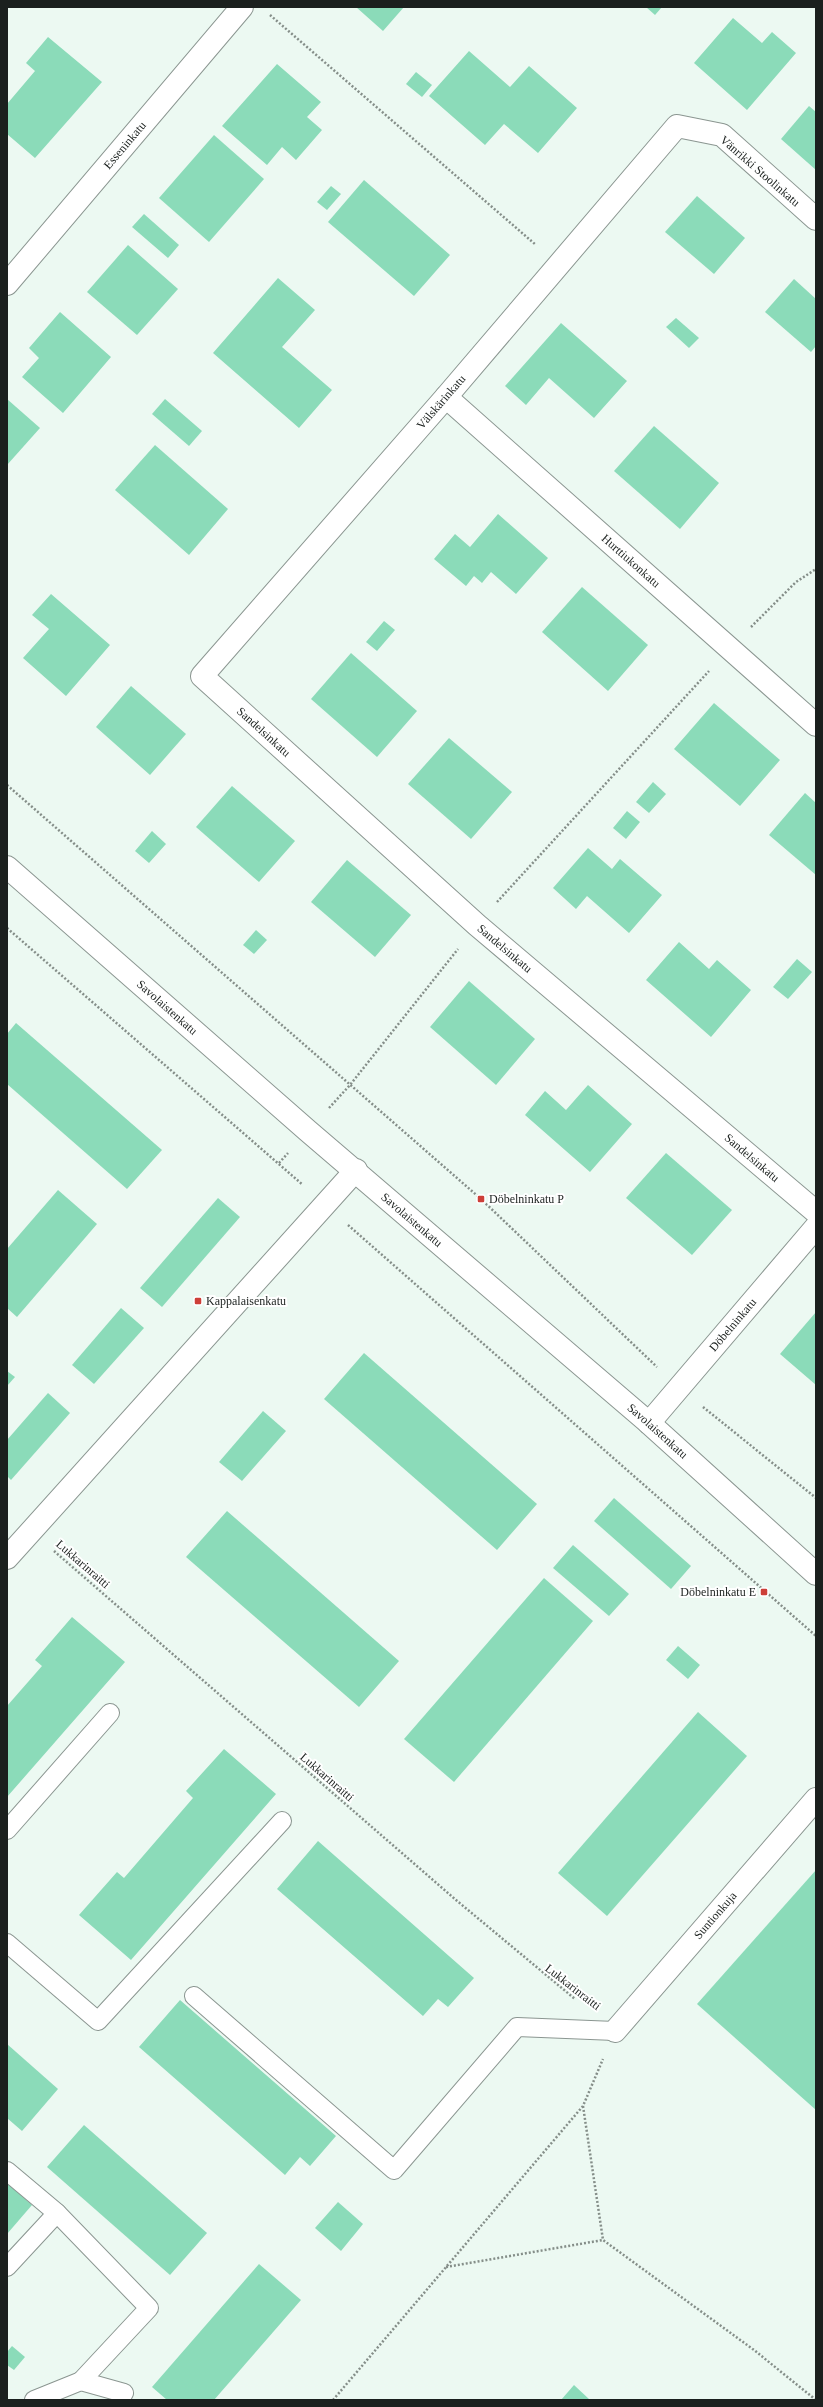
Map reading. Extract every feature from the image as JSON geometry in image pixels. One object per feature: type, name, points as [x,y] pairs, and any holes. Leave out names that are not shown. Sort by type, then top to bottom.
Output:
[{"type":"street","name":"Esseninkatu","points":[[7,284],[242,7]]},
{"type":"street","name":"Välskärinkatu","points":[[202,676],[446,397],[677,126]]},
{"type":"street","name":"Vänrikki Stoolinkatu","points":[[677,126],[722,135],[816,219]]},
{"type":"street","name":"Hurttiukonkatu","points":[[446,397],[816,725]]},
{"type":"street","name":"Sandelsinkatu","points":[[202,676],[477,925],[816,1212]]},
{"type":"street","name":"Savolaistenkatu","points":[[7,867],[649,1423],[816,1574]]},
{"type":"street","points":[[7,1558],[356,1170]]},
{"type":"street","name":"Döbelninkatu","points":[[649,1423],[816,1227]]},
{"type":"street","name":"Suntionkuja","points":[[615,2031],[816,1800]]},
{"type":"lane","points":[[7,1830],[110,1713]]},
{"type":"lane","points":[[7,1943],[98,2021],[282,1821]]},
{"type":"lane","points":[[194,1996],[394,2170],[517,2027],[615,2031]]},
{"type":"lane","points":[[7,2171],[57,2213],[149,2308],[81,2381],[34,2400]]},
{"type":"lane","points":[[7,2267],[57,2213]]},
{"type":"lane","points":[[81,2381],[124,2393]]},
{"type":"path","points":[[267,12],[559,265]]},
{"type":"path","points":[[350,1085],[477,925],[730,649],[796,582],[816,569]]},
{"type":"path","points":[[7,785],[481,1199],[678,1388],[816,1498]]},
{"type":"path","points":[[7,928],[816,1636]]},
{"type":"path","name":"Lukkarinraitti","points":[[31,1532],[514,1951],[615,2031]]},
{"type":"path","points":[[333,2400],[583,2106],[615,2031]]},
{"type":"path","points":[[583,2106],[603,2240],[754,2350],[816,2400]]},
{"type":"path","points":[[445,2268],[603,2240]]},
{"type":"building","points":[[356,7],[404,7],[383,31]]},
{"type":"building","points":[[646,7],[662,7],[655,15]]},
{"type":"building","points":[[733,18],[762,43],[772,32],[796,53],[747,110],[694,63]]},
{"type":"building","points":[[48,37],[102,82],[35,158],[7,134],[7,104],[35,71],[26,63]]},
{"type":"building","points":[[469,51],[510,87],[529,66],[577,108],[538,153],[504,124],[485,145],[429,96]]},
{"type":"building","points":[[277,64],[321,102],[307,117],[322,130],[296,160],[282,147],[267,165],[222,126]]},
{"type":"building","points":[[416,72],[432,85],[422,97],[406,84]]},
{"type":"building","points":[[809,106],[816,112],[816,170],[781,139]]},
{"type":"building","points":[[214,135],[264,179],[209,242],[159,198]]},
{"type":"building","points":[[364,180],[450,255],[414,296],[328,222]]},
{"type":"building","points":[[331,186],[341,194],[327,210],[317,202]]},
{"type":"building","points":[[697,196],[745,238],[714,274],[665,232]]},
{"type":"building","points":[[144,214],[179,245],[168,258],[132,227]]},
{"type":"building","points":[[128,245],[178,289],[137,335],[87,292]]},
{"type":"building","points":[[278,278],[315,310],[282,347],[332,390],[299,428],[213,353]]},
{"type":"building","points":[[794,279],[816,299],[816,346],[811,352],[765,312]]},
{"type":"building","points":[[60,312],[111,357],[63,413],[22,377],[39,358],[29,348]]},
{"type":"building","points":[[676,318],[699,338],[689,348],[666,327]]},
{"type":"building","points":[[561,323],[627,381],[594,418],[549,378],[526,405],[505,386]]},
{"type":"building","points":[[7,399],[40,428],[7,465]]},
{"type":"building","points":[[165,399],[202,431],[189,446],[152,414]]},
{"type":"building","points":[[654,426],[719,483],[680,529],[614,471]]},
{"type":"building","points":[[155,445],[228,509],[189,555],[115,490]]},
{"type":"building","points":[[498,514],[548,558],[516,594],[491,572],[482,583],[474,576],[466,586],[434,559],[455,534],[470,547]]},
{"type":"building","points":[[582,587],[648,645],[608,691],[542,632]]},
{"type":"building","points":[[51,594],[110,645],[66,696],[23,658],[49,629],[32,615]]},
{"type":"building","points":[[384,621],[395,630],[377,651],[366,642]]},
{"type":"building","points":[[351,653],[417,711],[377,757],[311,699]]},
{"type":"building","points":[[131,686],[186,734],[150,775],[96,727]]},
{"type":"building","points":[[714,703],[780,760],[740,806],[674,749]]},
{"type":"building","points":[[449,738],[512,792],[471,839],[408,784]]},
{"type":"building","points":[[653,782],[666,794],[649,813],[636,802]]},
{"type":"building","points":[[232,786],[295,841],[259,882],[196,827]]},
{"type":"building","points":[[805,793],[816,803],[816,875],[769,835]]},
{"type":"building","points":[[627,811],[640,822],[626,839],[613,828]]},
{"type":"building","points":[[152,831],[166,844],[149,863],[135,851]]},
{"type":"building","points":[[588,848],[612,869],[620,859],[662,895],[629,933],[587,896],[576,909],[553,888]]},
{"type":"building","points":[[347,860],[411,915],[375,957],[311,902]]},
{"type":"building","points":[[256,930],[267,940],[254,954],[243,945]]},
{"type":"building","points":[[679,942],[709,969],[717,960],[751,990],[711,1037],[646,980]]},
{"type":"building","points":[[797,959],[812,972],[788,999],[773,987]]},
{"type":"building","points":[[469,981],[535,1039],[496,1085],[430,1027]]},
{"type":"building","points":[[16,1023],[162,1150],[127,1189],[7,1084],[7,1034]]},
{"type":"building","points":[[588,1085],[632,1124],[590,1172],[525,1115],[545,1091],[566,1110]]},
{"type":"building","points":[[666,1153],[732,1210],[692,1255],[626,1198]]},
{"type":"building","points":[[58,1190],[97,1224],[17,1317],[7,1308],[7,1249]]},
{"type":"building","points":[[218,1198],[240,1217],[162,1307],[140,1288]]},
{"type":"building","points":[[121,1308],[144,1328],[94,1384],[72,1365]]},
{"type":"building","points":[[816,1312],[816,1385],[780,1354]]},
{"type":"building","points":[[364,1353],[537,1504],[497,1550],[324,1399]]},
{"type":"building","points":[[7,1371],[15,1377],[7,1386]]},
{"type":"building","points":[[48,1393],[70,1413],[11,1480],[7,1476],[7,1440]]},
{"type":"building","points":[[263,1411],[286,1431],[242,1481],[219,1462]]},
{"type":"building","points":[[614,1498],[691,1566],[671,1589],[594,1521]]},
{"type":"building","points":[[227,1511],[399,1661],[359,1707],[186,1557]]},
{"type":"building","points":[[573,1545],[629,1594],[609,1616],[553,1568]]},
{"type":"building","points":[[544,1578],[593,1621],[454,1782],[404,1739]]},
{"type":"building","points":[[72,1617],[125,1662],[7,1797],[7,1706],[42,1666],[35,1660]]},
{"type":"building","points":[[678,1646],[700,1665],[688,1679],[666,1660]]},
{"type":"building","points":[[698,1712],[747,1756],[607,1916],[558,1873]]},
{"type":"building","points":[[224,1749],[276,1794],[131,1960],[79,1915],[117,1872],[124,1878],[193,1798],[186,1791]]},
{"type":"building","points":[[318,1841],[474,1978],[448,2007],[438,1999],[423,2016],[277,1889]]},
{"type":"building","points":[[816,1870],[816,2110],[697,2004]]},
{"type":"building","points":[[180,2000],[336,2136],[310,2166],[300,2157],[285,2175],[139,2047]]},
{"type":"building","points":[[7,2044],[58,2089],[22,2131],[7,2118]]},
{"type":"building","points":[[84,2125],[207,2233],[170,2275],[47,2167]]},
{"type":"building","points":[[7,2183],[32,2205],[7,2234]]},
{"type":"building","points":[[338,2202],[363,2224],[341,2251],[315,2228]]},
{"type":"building","points":[[259,2264],[301,2300],[214,2400],[167,2400],[152,2387]]},
{"type":"building","points":[[12,2346],[25,2357],[14,2370],[7,2365],[7,2352]]},
{"type":"building","points":[[574,2385],[590,2400],[561,2400]]},
{"type":"place","name":"Döbelninkatu P","points":[[481,1199]]},
{"type":"place","name":"Kappalaisenkatu","points":[[198,1301]]},
{"type":"place","name":"Döbelninkatu E","points":[[764,1592]]}]
